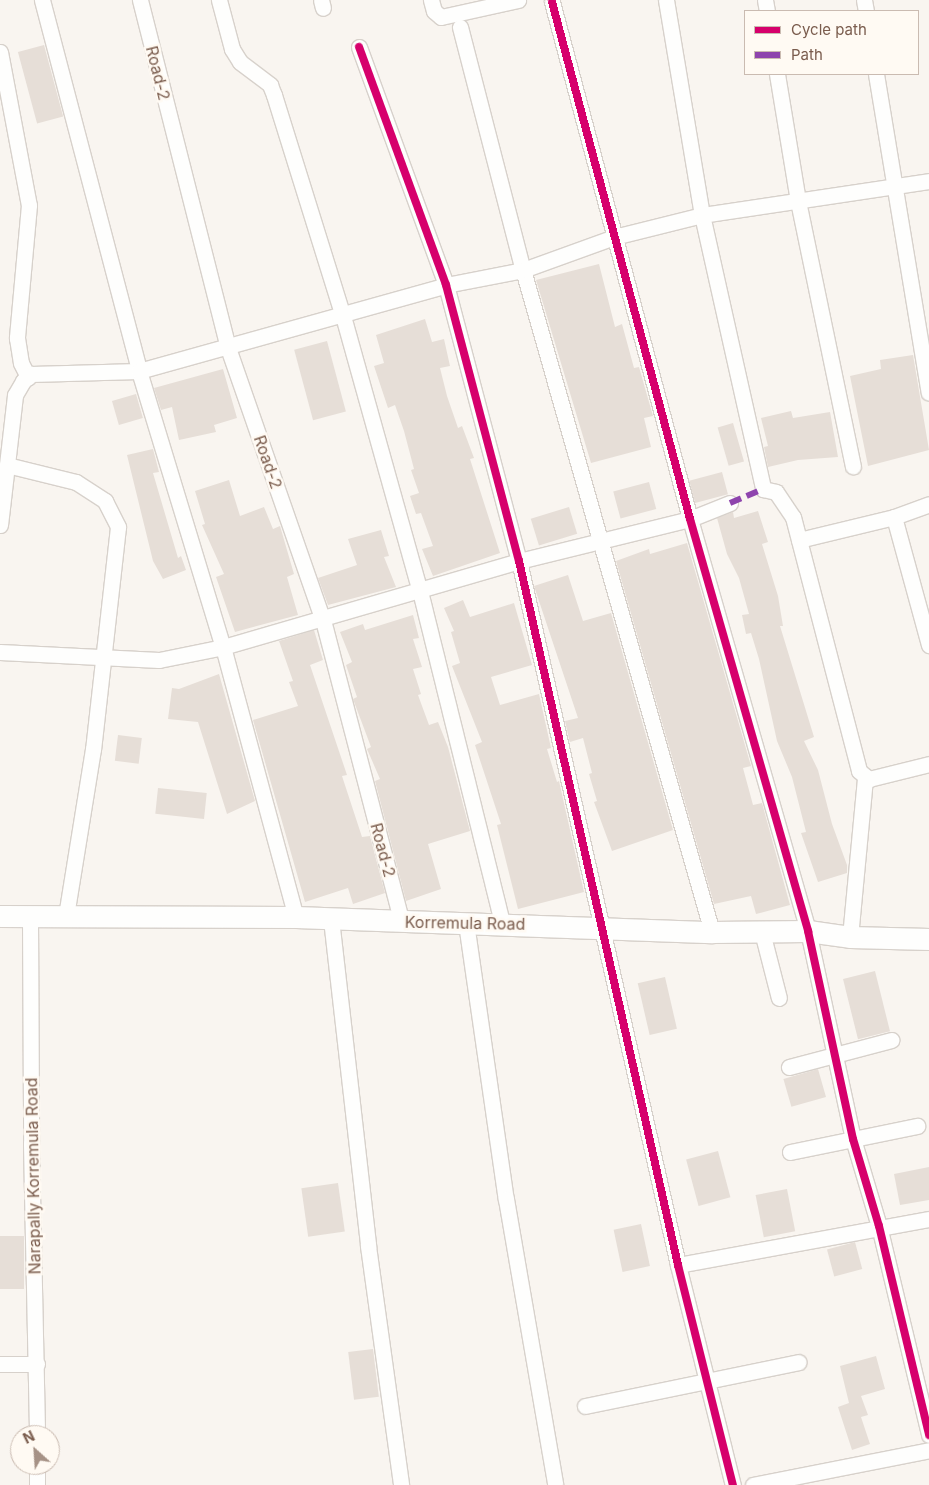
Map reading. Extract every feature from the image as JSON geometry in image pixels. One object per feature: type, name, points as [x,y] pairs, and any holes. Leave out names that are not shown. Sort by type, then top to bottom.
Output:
[{"type":"street","points":[[42,0],[139,370],[223,647],[296,917]]},
{"type":"street","name":"Road-2","points":[[140,0],[227,345],[322,620],[402,923]]},
{"type":"street","points":[[218,0],[232,49],[240,62],[270,85],[274,95],[343,316],[420,591],[502,923]]},
{"type":"street","points":[[431,0],[434,11],[441,17],[518,0]]},
{"type":"street","points":[[666,0],[702,216],[763,490],[776,492],[783,499],[799,540],[859,771],[865,778],[850,936]]},
{"type":"street","points":[[552,2],[690,520],[808,931],[853,1139],[879,1226],[929,1435]]},
{"type":"street","points":[[460,27],[523,270],[712,932]]},
{"type":"street","points":[[359,46],[446,286],[519,562],[678,1265],[733,1485]]},
{"type":"street","points":[[0,52],[29,205],[17,338],[21,363],[28,377]]},
{"type":"street","points":[[777,75],[798,201],[853,466]]},
{"type":"street","points":[[876,75],[929,393]]},
{"type":"street","points":[[0,525],[15,395],[28,377],[38,371],[74,374],[139,370],[227,345],[343,316],[446,286],[523,270],[614,238],[702,216],[894,188],[929,181]]},
{"type":"street","points":[[7,464],[76,482],[105,501],[115,516],[118,527],[93,749],[66,915]]},
{"type":"street","points":[[0,652],[104,659],[159,660],[223,647],[519,562],[690,520],[730,503]]},
{"type":"street","points":[[799,540],[894,517],[929,504]]},
{"type":"street","points":[[894,517],[929,645]]},
{"type":"street","points":[[865,778],[929,764]]},
{"type":"street","name":"Korremula Road","points":[[0,916],[30,918],[66,915],[296,917],[402,923],[502,923],[712,932],[808,931],[850,936],[929,939]]},
{"type":"street","name":"Narapally Korremula Road","points":[[30,918],[31,1144],[37,1425]]},
{"type":"street","points":[[331,919],[368,1246],[401,1485]]},
{"type":"street","points":[[466,923],[506,1199],[556,1484]]},
{"type":"street","points":[[762,932],[779,998]]},
{"type":"street","points":[[789,1067],[892,1040]]},
{"type":"street","points":[[790,1152],[917,1126]]},
{"type":"street","points":[[678,1265],[879,1226],[929,1219]]},
{"type":"street","points":[[585,1406],[799,1362]]},
{"type":"street","points":[[0,1364],[37,1364]]},
{"type":"street","points":[[754,1485],[929,1450]]},
{"type":"building","points":[[44,45],[63,116],[37,123],[18,52]]},
{"type":"building","points":[[599,264],[615,327],[622,324],[634,368],[639,367],[653,416],[644,418],[651,447],[591,463],[536,280]]},
{"type":"building","points":[[425,319],[432,342],[444,339],[450,366],[440,368],[447,396],[458,428],[462,426],[474,458],[470,459],[500,553],[433,576],[422,549],[433,546],[421,513],[416,514],[410,496],[419,493],[411,470],[414,469],[404,431],[395,405],[388,408],[374,366],[384,363],[376,335]]},
{"type":"building","points":[[327,341],[346,412],[313,420],[294,350]]},
{"type":"building","points":[[913,355],[929,450],[868,466],[850,376],[881,369],[880,360]]},
{"type":"building","points":[[223,369],[237,418],[214,425],[216,432],[179,440],[172,407],[161,410],[154,388]]},
{"type":"building","points":[[136,394],[143,418],[119,425],[112,401]]},
{"type":"building","points":[[791,411],[793,418],[830,412],[838,457],[798,460],[768,467],[764,447],[768,446],[761,418]]},
{"type":"building","points":[[733,423],[744,461],[729,466],[718,427]]},
{"type":"building","points":[[153,449],[159,472],[153,473],[178,558],[181,556],[186,570],[163,579],[153,561],[127,455]]},
{"type":"building","points":[[722,472],[728,494],[695,503],[689,481]]},
{"type":"building","points":[[229,480],[240,516],[264,507],[273,529],[280,526],[294,574],[287,577],[298,615],[235,632],[216,577],[224,574],[202,525],[205,524],[195,491]]},
{"type":"building","points":[[649,482],[656,509],[621,519],[613,492]]},
{"type":"building","points":[[569,507],[577,534],[539,545],[531,519]]},
{"type":"building","points":[[758,511],[768,542],[762,544],[778,596],[783,626],[780,626],[814,737],[804,741],[818,770],[832,824],[847,865],[847,873],[818,882],[801,833],[806,832],[792,777],[777,741],[759,659],[751,633],[746,634],[742,615],[749,614],[739,578],[727,554],[717,518],[733,512],[734,518]]},
{"type":"building","points":[[381,530],[389,556],[384,557],[396,587],[328,605],[318,578],[357,565],[348,539]]},
{"type":"building","points":[[687,543],[751,766],[743,768],[753,805],[762,803],[790,905],[756,914],[751,896],[714,904],[616,561],[649,549],[650,554]]},
{"type":"building","points":[[568,575],[583,621],[611,613],[673,830],[612,851],[594,802],[597,801],[589,774],[592,773],[583,738],[570,742],[569,739],[565,721],[578,718],[534,586]]},
{"type":"building","points":[[463,600],[470,617],[514,603],[532,665],[491,677],[500,705],[539,694],[551,748],[547,749],[557,782],[559,781],[584,892],[518,909],[497,825],[501,824],[475,745],[482,742],[452,666],[460,663],[451,632],[454,631],[444,608]]},
{"type":"building","points":[[413,615],[419,638],[413,639],[422,667],[413,669],[421,694],[418,695],[429,725],[438,722],[448,747],[470,831],[428,844],[441,889],[406,901],[375,781],[380,779],[367,749],[371,747],[353,699],[357,697],[346,665],[352,662],[340,632],[363,624],[365,630]]},
{"type":"building","points":[[314,630],[323,660],[310,665],[347,775],[342,776],[362,837],[370,836],[385,893],[353,904],[348,888],[305,902],[253,720],[298,706],[289,682],[293,681],[279,641]]},
{"type":"building","points":[[219,674],[255,801],[227,814],[198,722],[168,719],[172,688],[179,689]]},
{"type":"building","points":[[118,735],[142,738],[139,764],[115,761]]},
{"type":"building","points":[[158,788],[207,793],[204,819],[155,814]]},
{"type":"building","points":[[875,971],[890,1031],[858,1039],[843,979]]},
{"type":"building","points":[[665,977],[677,1029],[650,1035],[638,983]]},
{"type":"building","points":[[818,1069],[826,1097],[791,1107],[783,1079]]},
{"type":"building","points":[[718,1151],[730,1197],[699,1206],[686,1160]]},
{"type":"building","points":[[929,1167],[929,1200],[900,1205],[894,1174]]},
{"type":"building","points":[[338,1183],[345,1232],[308,1237],[301,1188]]},
{"type":"building","points":[[787,1189],[795,1231],[764,1237],[756,1195]]},
{"type":"building","points":[[641,1224],[650,1266],[623,1272],[614,1230]]},
{"type":"building","points":[[0,1236],[24,1236],[24,1289],[0,1289]]},
{"type":"building","points":[[855,1242],[862,1269],[834,1277],[827,1250]]},
{"type":"building","points":[[373,1349],[379,1397],[354,1400],[348,1352]]},
{"type":"building","points":[[876,1356],[885,1389],[861,1396],[868,1415],[861,1417],[870,1444],[852,1450],[838,1407],[849,1403],[840,1366]]},
{"type":"marked path","points":[[730,503],[763,489]]},
{"type":"cycle path","points":[[552,2],[690,519],[808,931],[853,1139],[879,1226],[929,1435]]},
{"type":"cycle path","points":[[359,47],[446,285],[519,561],[678,1265],[733,1485]]}]
